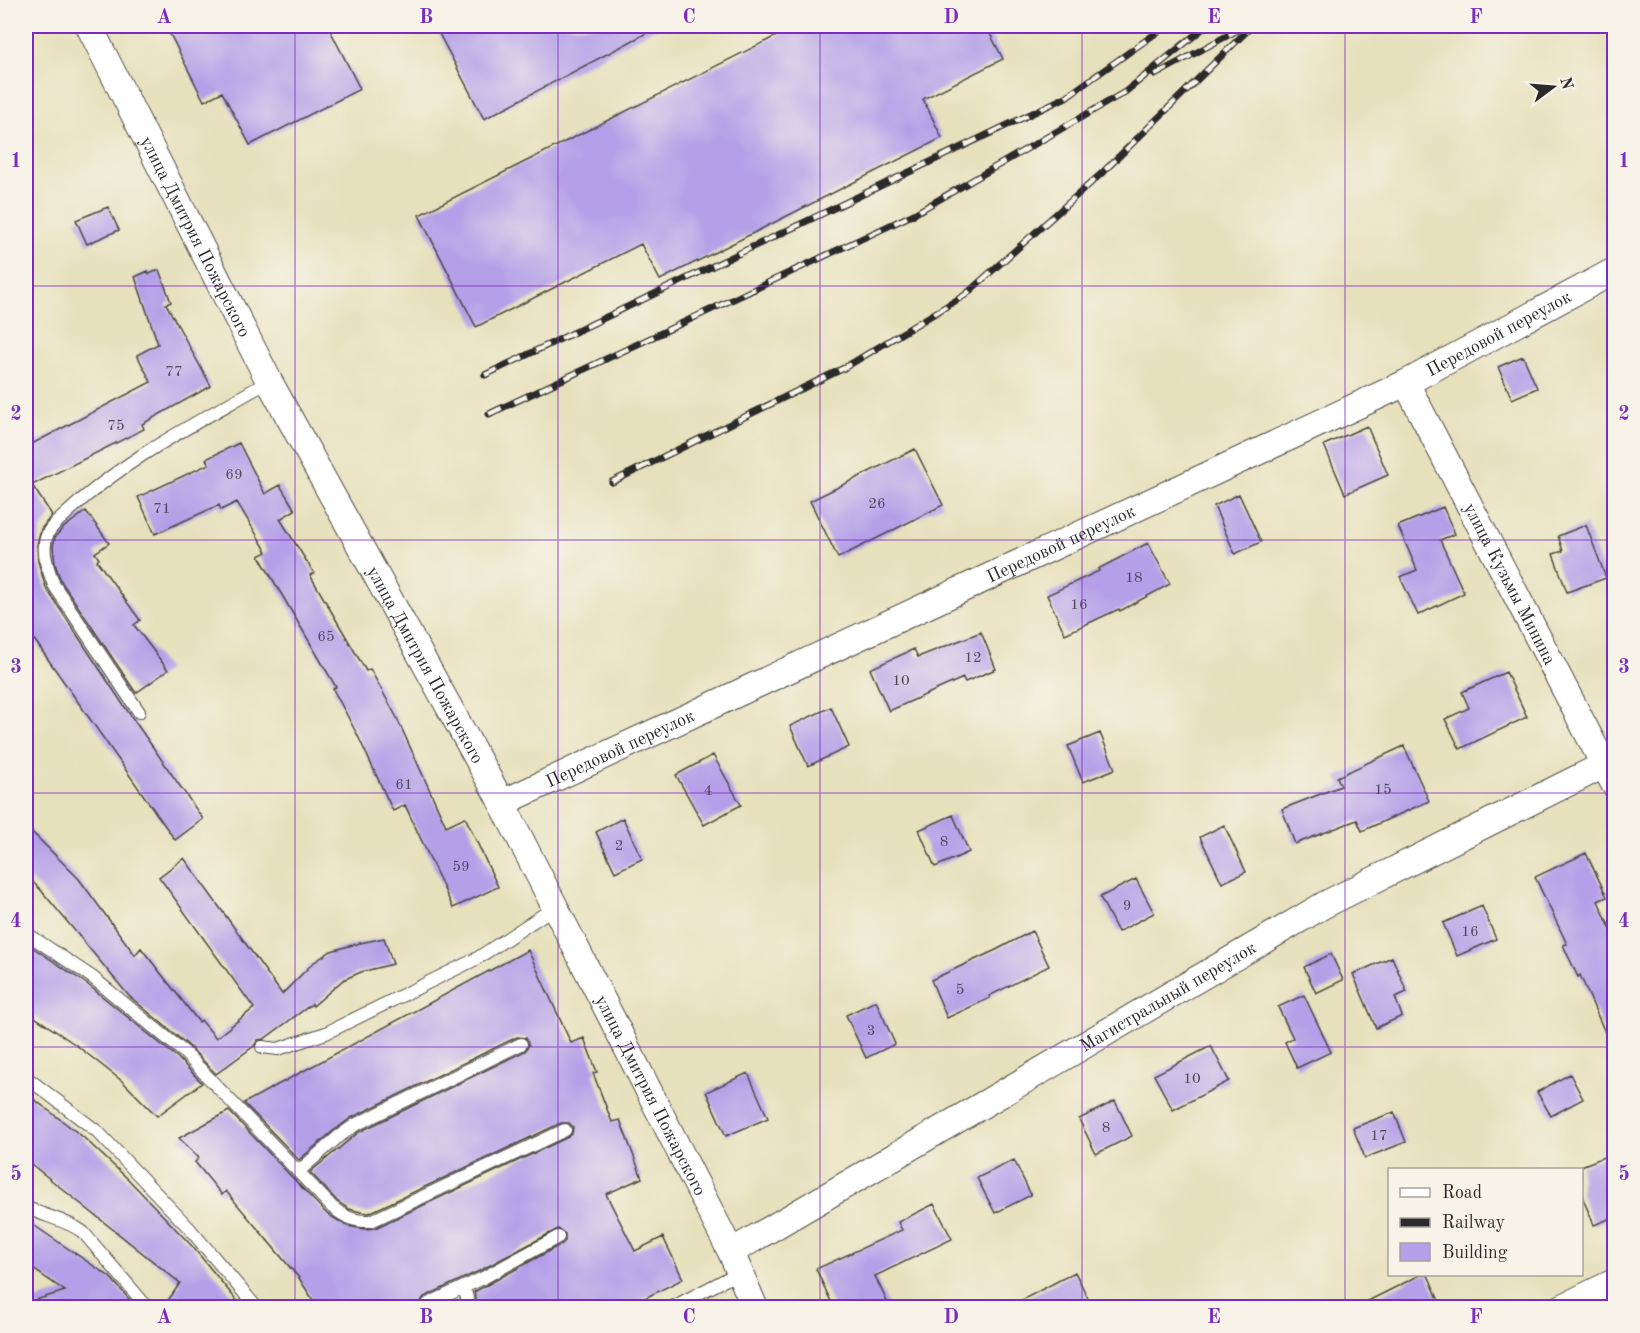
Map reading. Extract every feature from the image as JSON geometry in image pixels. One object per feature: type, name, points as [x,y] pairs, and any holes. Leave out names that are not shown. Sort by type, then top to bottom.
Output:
[{"type":"street","name":"улица Дмитрия Пожарского","points":[[89,26],[269,381],[502,803],[736,1262],[755,1308]]},
{"type":"street","name":"Передовой переулок","points":[[502,803],[1406,383],[1614,271]]},
{"type":"street","name":"улица Кузьмы Минина","points":[[1406,383],[1611,770]]},
{"type":"street","name":"Магистральный переулок","points":[[736,1262],[1323,905],[1611,770]]},
{"type":"street","points":[[1561,1308],[1614,1282]]},
{"type":"lane","points":[[140,712],[54,585],[45,556],[45,542],[49,530],[86,495],[153,449],[269,381]]},
{"type":"lane","points":[[262,1047],[278,1049],[326,1033],[476,959],[555,907]]},
{"type":"lane","points":[[26,933],[92,977],[184,1052],[332,1207],[348,1218],[359,1222],[371,1221],[565,1130]]},
{"type":"lane","points":[[298,1172],[355,1125],[521,1044]]},
{"type":"lane","points":[[26,1077],[98,1132],[189,1228],[257,1308]]},
{"type":"lane","points":[[26,1207],[71,1224],[83,1232],[148,1308]]},
{"type":"lane","points":[[428,1304],[464,1288],[558,1237]]},
{"type":"lane","points":[[671,1308],[736,1262]]},
{"type":"lane","points":[[464,1288],[470,1308]]},
{"type":"building","points":[[166,26],[328,26],[360,89],[250,145],[222,92],[204,101]]},
{"type":"building","points":[[435,26],[660,26],[484,119]]},
{"type":"building","points":[[796,26],[986,26],[1003,59],[923,99],[942,138],[660,280],[641,244],[476,327],[419,215]]},
{"type":"building","points":[[108,207],[119,230],[87,244],[76,220]]},
{"type":"building","points":[[159,270],[171,302],[166,304],[211,386],[142,424],[144,429],[32,485],[52,515],[41,529],[37,545],[38,561],[46,588],[203,819],[175,840],[26,628],[26,447],[151,382],[137,355],[158,344],[135,277],[148,271],[149,274]]},
{"type":"building","points":[[1523,356],[1537,388],[1512,399],[1498,367]]},
{"type":"building","points":[[1367,426],[1388,475],[1345,494],[1324,445]]},
{"type":"building","points":[[239,443],[265,494],[280,485],[295,510],[280,519],[314,573],[310,575],[366,671],[370,669],[396,716],[446,826],[465,817],[498,887],[453,908],[405,805],[393,811],[333,689],[336,687],[259,556],[267,552],[237,502],[221,510],[219,505],[155,534],[138,497],[209,464],[206,459]]},
{"type":"building","points":[[915,449],[943,505],[838,558],[810,501]]},
{"type":"building","points":[[1239,494],[1261,542],[1235,554],[1214,506]]},
{"type":"building","points":[[1443,507],[1455,534],[1440,540],[1464,593],[1418,615],[1400,577],[1417,570],[1398,526]]},
{"type":"building","points":[[86,511],[109,543],[95,553],[99,559],[97,561],[140,620],[134,625],[168,670],[136,693],[61,581],[55,564],[53,546],[55,537]]},
{"type":"building","points":[[1586,525],[1606,578],[1567,592],[1553,554],[1563,551],[1558,536]]},
{"type":"building","points":[[1148,543],[1170,584],[1120,611],[1119,609],[1065,634],[1047,595],[1099,571],[1098,569]]},
{"type":"building","points":[[981,632],[996,669],[965,682],[963,678],[889,711],[870,669],[914,649],[918,657]]},
{"type":"building","points":[[1506,672],[1527,717],[1460,749],[1445,719],[1469,708],[1462,692]]},
{"type":"building","points":[[831,707],[849,747],[808,766],[790,726]]},
{"type":"building","points":[[1100,733],[1115,769],[1083,782],[1068,746]]},
{"type":"building","points":[[1404,746],[1429,801],[1362,831],[1357,820],[1295,844],[1282,809],[1341,786],[1337,777]]},
{"type":"building","points":[[713,755],[741,805],[704,825],[676,775]]},
{"type":"building","points":[[953,815],[969,852],[935,867],[919,830]]},
{"type":"building","points":[[623,818],[642,859],[615,872],[596,832]]},
{"type":"building","points":[[1224,825],[1246,872],[1222,883],[1200,837]]},
{"type":"building","points":[[26,826],[79,879],[135,955],[141,948],[199,1022],[201,1020],[216,1038],[254,1008],[159,877],[184,858],[282,994],[313,963],[331,951],[360,943],[384,938],[393,964],[361,972],[343,980],[313,1006],[312,1004],[264,1039],[258,1040],[254,1046],[216,1074],[189,1046],[129,996],[40,889],[26,876]]},
{"type":"building","points":[[1586,853],[1607,897],[1598,901],[1614,937],[1614,1053],[1580,975],[1578,977],[1563,945],[1567,944],[1535,877]]},
{"type":"building","points":[[1136,879],[1154,913],[1118,932],[1100,897]]},
{"type":"building","points":[[1482,906],[1496,939],[1457,956],[1443,923]]},
{"type":"building","points":[[1032,931],[1049,966],[947,1018],[931,980]]},
{"type":"building","points":[[26,943],[87,984],[178,1058],[202,1083],[157,1116],[122,1081],[76,1045],[26,1011]]},
{"type":"building","points":[[528,950],[571,1043],[584,1038],[597,1072],[593,1073],[612,1122],[620,1120],[642,1178],[606,1194],[635,1251],[663,1237],[683,1279],[625,1308],[478,1308],[474,1292],[562,1244],[565,1241],[565,1234],[558,1229],[424,1297],[420,1303],[421,1308],[318,1308],[299,1278],[226,1191],[222,1195],[195,1162],[199,1158],[179,1138],[229,1111],[327,1214],[347,1226],[365,1229],[375,1228],[568,1137],[572,1134],[573,1127],[569,1123],[561,1123],[369,1213],[349,1209],[337,1201],[310,1172],[359,1132],[525,1051],[529,1045],[526,1038],[517,1037],[351,1118],[299,1160],[244,1103]]},
{"type":"building","points":[[1331,954],[1343,980],[1316,993],[1304,967]]},
{"type":"building","points":[[1392,957],[1407,992],[1395,997],[1402,1016],[1376,1028],[1353,974]]},
{"type":"building","points":[[1304,995],[1331,1052],[1297,1068],[1285,1042],[1293,1038],[1278,1007]]},
{"type":"building","points":[[876,1001],[895,1044],[866,1058],[846,1015]]},
{"type":"building","points":[[1211,1046],[1229,1081],[1173,1110],[1154,1075]]},
{"type":"building","points":[[748,1073],[768,1118],[726,1136],[706,1092]]},
{"type":"building","points":[[1570,1074],[1583,1099],[1551,1116],[1537,1092]]},
{"type":"building","points":[[26,1093],[83,1137],[128,1179],[192,1246],[243,1308],[163,1308],[180,1283],[26,1160]]},
{"type":"building","points":[[1115,1101],[1132,1136],[1096,1154],[1079,1119]]},
{"type":"building","points":[[1394,1112],[1406,1142],[1365,1158],[1353,1128]]},
{"type":"building","points":[[1614,1153],[1614,1217],[1594,1225],[1583,1199],[1583,1168],[1581,1166]]},
{"type":"building","points":[[1014,1160],[1031,1195],[995,1213],[977,1178]]},
{"type":"building","points":[[934,1204],[952,1239],[875,1276],[890,1308],[834,1308],[816,1269],[902,1230],[898,1222]]},
{"type":"building","points":[[26,1220],[110,1277],[137,1308],[30,1308],[29,1302],[65,1291],[26,1264]]},
{"type":"building","points":[[1075,1272],[1093,1308],[1007,1308]]},
{"type":"building","points":[[1418,1276],[1428,1276],[1442,1308],[1354,1308]]},
{"type":"railway","points":[[485,375],[1066,97],[1166,26]]},
{"type":"railway","points":[[489,414],[914,214],[1125,92],[1206,26]]},
{"type":"railway","points":[[1155,75],[1245,26]]},
{"type":"railway","points":[[612,482],[844,368],[965,295],[1102,173],[1252,26]]}]
